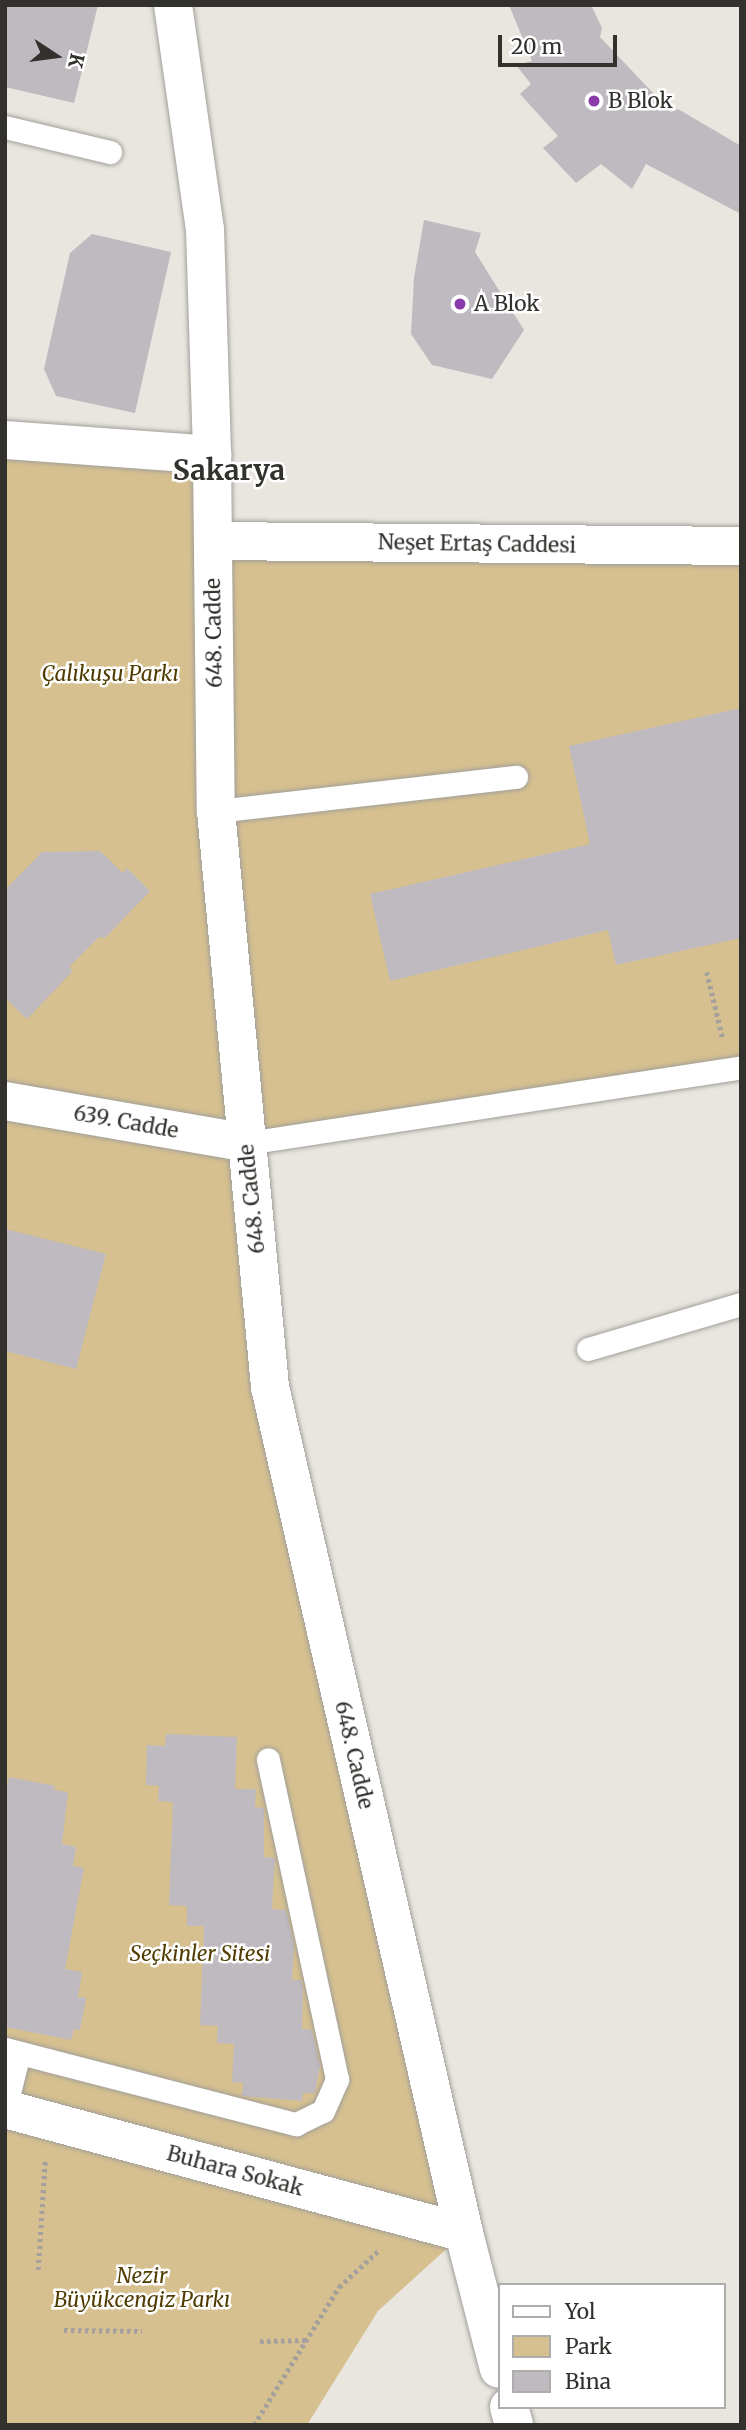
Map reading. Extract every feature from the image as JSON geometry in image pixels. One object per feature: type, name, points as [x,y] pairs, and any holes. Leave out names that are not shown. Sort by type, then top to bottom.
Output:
[{"type":"street","name":"648. Cadde","points":[[173,5],[205,229],[212,455],[216,811],[270,1387],[464,2233],[498,2365]]},
{"type":"street","points":[[5,440],[212,455]]},
{"type":"street","name":"Neşet Ertaş Caddesi","points":[[213,541],[741,546]]},
{"type":"street","name":"639. Cadde","points":[[5,1101],[247,1143]]},
{"type":"street","name":"Buhara Sokak","points":[[5,2109],[464,2233]]},
{"type":"lane","points":[[5,127],[110,152]]},
{"type":"lane","points":[[216,811],[516,777]]},
{"type":"lane","points":[[247,1143],[736,1068]]},
{"type":"lane","points":[[588,1349],[741,1304]]},
{"type":"lane","points":[[5,2109],[12,2051],[296,2124],[323,2111],[337,2079],[268,1759]]},
{"type":"path","points":[[707,972],[736,1068]]},
{"type":"path","points":[[38,2270],[48,2120]]},
{"type":"path","points":[[254,2425],[338,2287],[413,2219]]},
{"type":"path","points":[[64,2330],[142,2331]]},
{"type":"path","points":[[260,2341],[307,2340]]},
{"type":"green space","points":[[5,440],[212,455],[213,541],[741,546],[741,1067],[247,1143],[270,1387],[464,2233],[378,2311],[307,2425],[5,2425]]},
{"type":"building","points":[[5,5],[98,5],[74,103],[5,87]]},
{"type":"building","name":"B Blok","points":[[509,5],[591,5],[602,28],[600,37],[671,112],[678,109],[741,146],[741,214],[646,164],[632,189],[601,164],[576,183],[543,148],[558,136],[520,94],[531,84],[516,65],[532,61]]},
{"type":"building","name":"A Blok","points":[[424,220],[481,233],[475,252],[524,330],[492,379],[432,365],[411,334],[414,278]]},
{"type":"building","points":[[92,234],[171,252],[135,413],[56,396],[44,369],[70,253]]},
{"type":"building","points":[[741,708],[741,938],[616,965],[608,930],[390,981],[370,894],[590,844],[569,746]]},
{"type":"building","points":[[100,851],[123,873],[127,868],[150,891],[105,938],[99,937],[70,966],[72,972],[27,1019],[5,998],[5,890],[42,852]]},
{"type":"building","points":[[5,1229],[106,1254],[76,1369],[5,1351]]},
{"type":"building","points":[[166,1734],[237,1737],[235,1789],[256,1789],[255,1807],[264,1808],[264,1857],[275,1858],[272,1909],[286,1910],[294,1944],[292,1980],[301,1980],[303,1987],[302,2029],[312,2030],[320,2065],[315,2093],[303,2093],[302,2101],[242,2096],[243,2083],[232,2082],[234,2044],[217,2043],[218,2026],[200,2025],[204,1926],[187,1926],[187,1906],[169,1905],[173,1802],[158,1801],[159,1786],[146,1785],[147,1745],[165,1746]]},
{"type":"building","points":[[9,1777],[55,1786],[54,1790],[68,1792],[62,1844],[76,1847],[73,1866],[84,1868],[65,1969],[82,1972],[78,1997],[86,1998],[80,2030],[74,2029],[71,2040],[5,2027],[5,1794]]},
{"type":"place","name":"B Blok","points":[[594,101]]},
{"type":"place","name":"A Blok","points":[[460,304]]},
{"type":"district","name":"Sakarya","points":[[229,470]]},
{"type":"park label","name":"Çalıkuşu Parkı","points":[[110,674]]},
{"type":"park label","name":"Seçkinler Sitesi","points":[[200,1954]]},
{"type":"park label","name":"Nezir Büyükcengiz Parkı","points":[[142,2288]]}]
